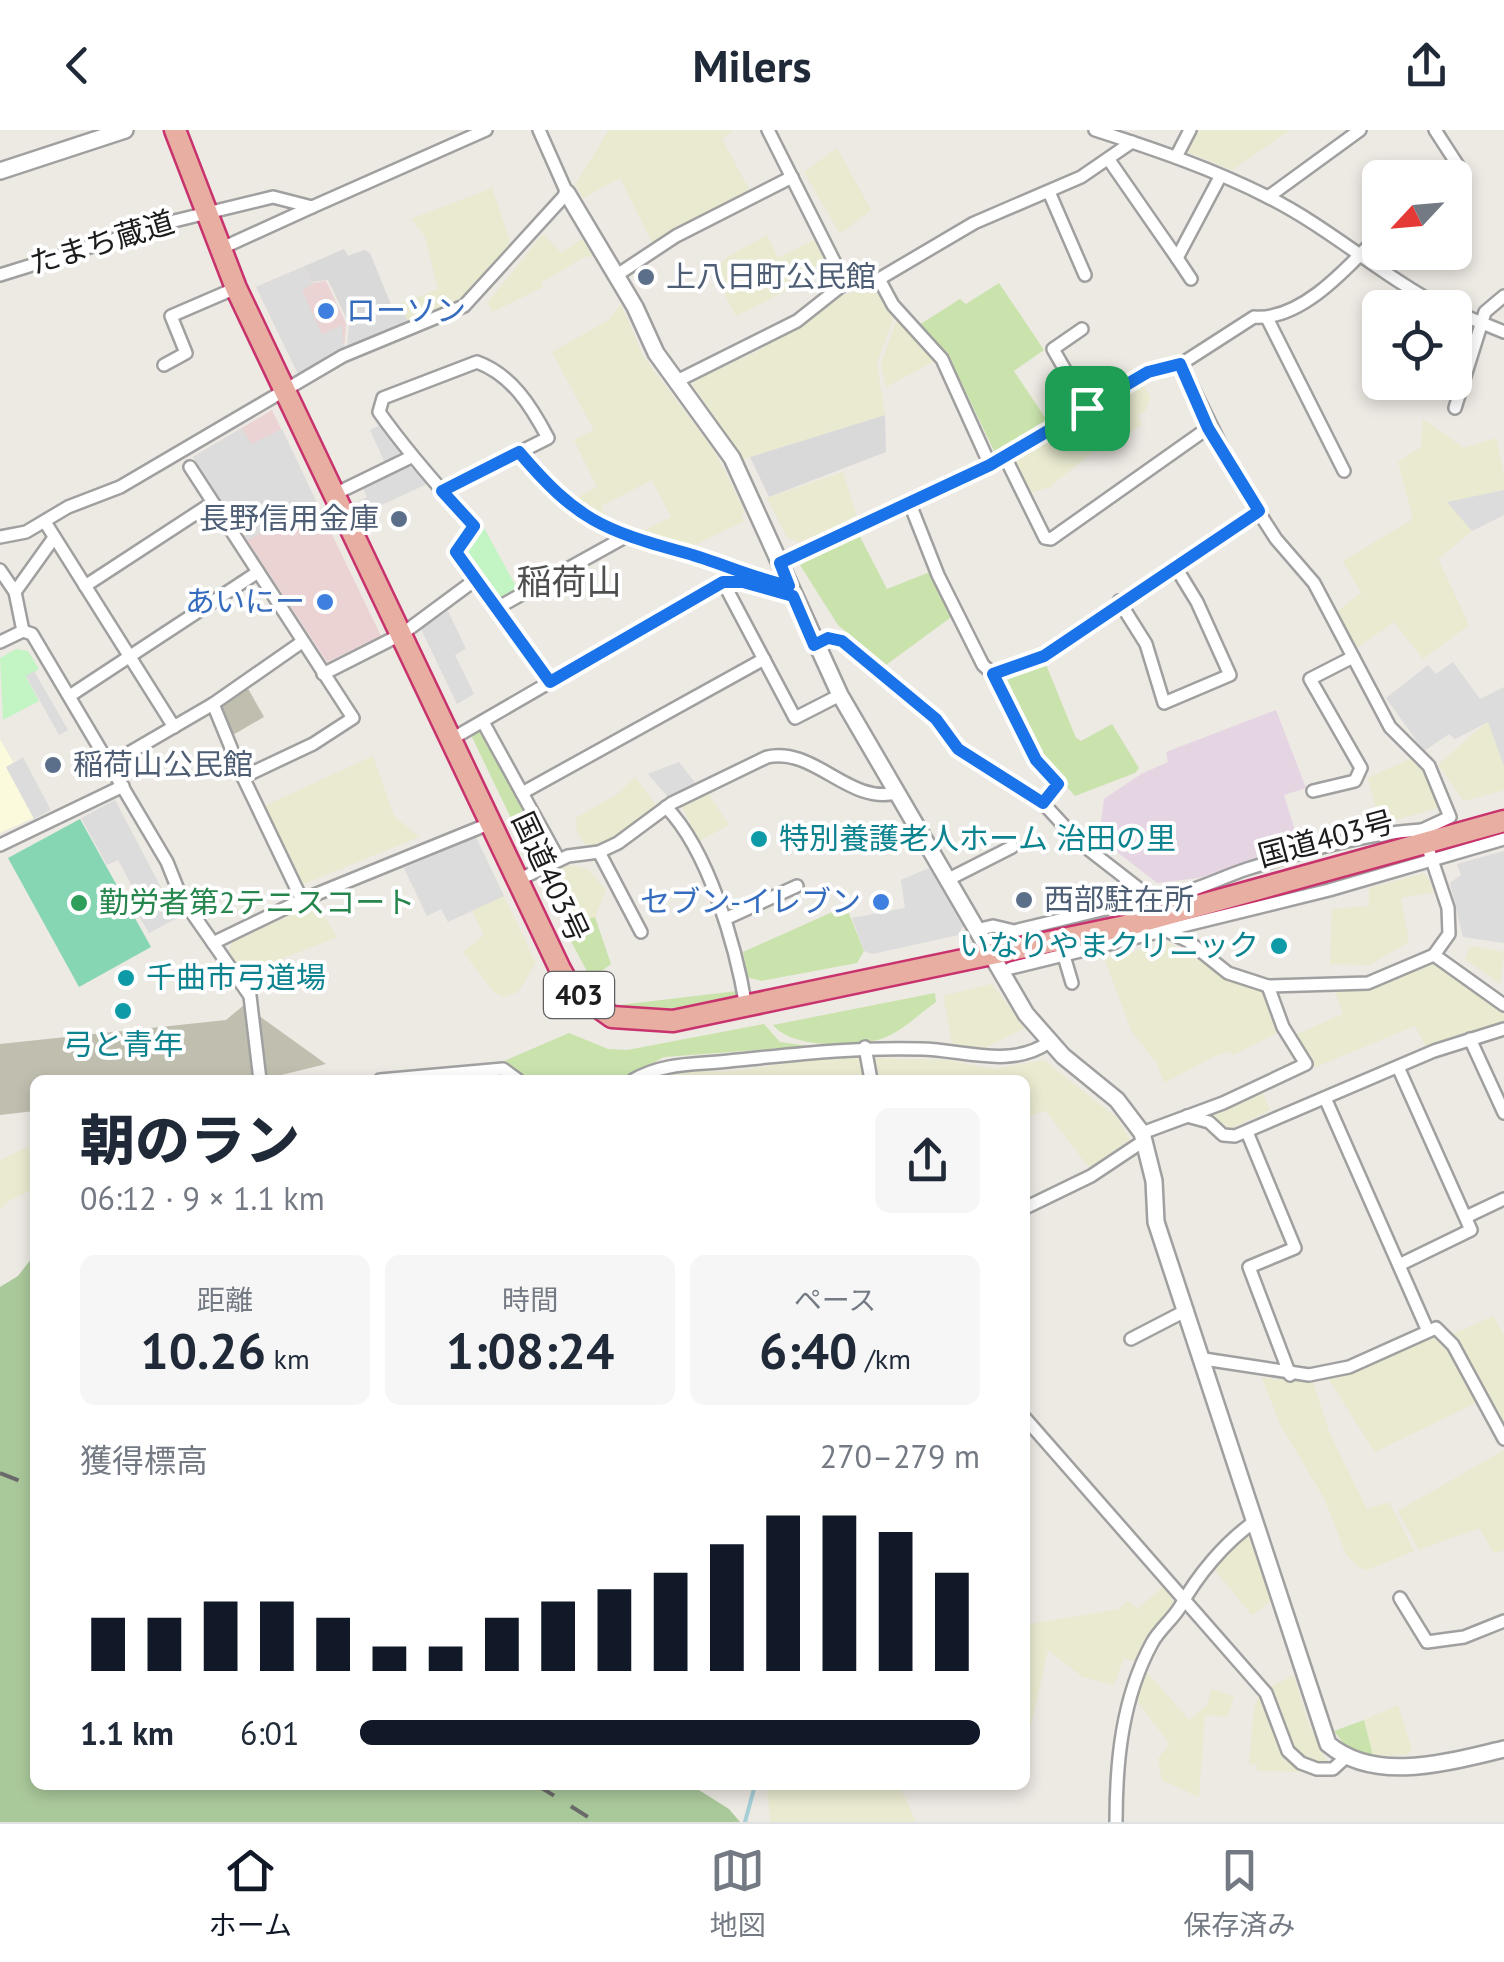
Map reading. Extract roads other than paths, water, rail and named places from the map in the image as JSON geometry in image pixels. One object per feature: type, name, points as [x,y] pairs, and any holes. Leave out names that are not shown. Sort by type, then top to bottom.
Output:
[{"type":"highway","name":"国道403号","points":[[175,130],[204,214],[236,288],[570,988],[612,1017],[637,1022],[673,1021],[1002,962],[1504,821]]},
{"type":"street","points":[[0,171],[125,130]]},
{"type":"street","points":[[220,250],[486,130]]},
{"type":"street","points":[[539,130],[566,193],[675,382],[732,458],[814,645],[976,930],[1002,962],[1049,1042],[1117,1100],[1144,1136],[1156,1222],[1328,1744],[1346,1758],[1383,1767],[1504,1749]]},
{"type":"street","points":[[768,130],[845,282]]},
{"type":"street","points":[[1095,130],[1176,157],[1268,198],[1413,290]]},
{"type":"street","points":[[1176,157],[1190,130]]},
{"type":"street","points":[[1268,198],[1360,130]]},
{"type":"street","points":[[1435,130],[1454,160]]},
{"type":"street","points":[[675,382],[796,322],[845,282],[879,279],[974,223],[1049,192],[1109,160],[1132,142]]},
{"type":"street","points":[[1109,160],[1191,278]]},
{"type":"street","points":[[1177,258],[1220,177]]},
{"type":"street","points":[[616,275],[676,236],[792,178]]},
{"type":"street","points":[[1049,192],[1085,276]]},
{"type":"street","points":[[0,538],[120,487],[344,356],[464,306],[566,193]]},
{"type":"street","name":"たまち蔵道","points":[[0,275],[273,197],[312,207]]},
{"type":"street","points":[[780,563],[990,465],[1148,372],[1180,364],[1254,317],[1267,318],[1299,304],[1362,254]]},
{"type":"street","points":[[879,279],[892,305],[942,359],[990,465]]},
{"type":"street","points":[[164,365],[186,353],[171,316],[236,288]]},
{"type":"street","points":[[1455,408],[1486,312],[1504,296]]},
{"type":"street","points":[[1267,318],[1344,471]]},
{"type":"street","points":[[1472,320],[1504,332]]},
{"type":"street","points":[[1082,329],[1053,350],[1087,408]]},
{"type":"street","points":[[442,491],[548,438],[529,401],[492,368],[477,362],[382,398],[379,412],[411,457],[442,491],[474,526],[456,552],[550,682]]},
{"type":"street","points":[[1180,364],[1208,428],[1259,511],[1314,583],[1390,727],[1428,766],[1450,817],[1425,844]]},
{"type":"street","points":[[1005,457],[1044,538],[1051,539],[1208,428]]},
{"type":"street","points":[[519,452],[547,485],[594,524],[791,591]]},
{"type":"street","points":[[334,494],[411,457]]},
{"type":"street","points":[[190,467],[353,718],[312,744],[243,777]]},
{"type":"street","points":[[85,586],[212,502]]},
{"type":"street","points":[[910,504],[938,576],[984,665],[993,674],[1036,760],[1058,784],[1043,803]]},
{"type":"street","points":[[993,674],[1044,656],[1120,601],[1259,511]]},
{"type":"street","points":[[45,522],[174,726]]},
{"type":"street","points":[[497,608],[625,536]]},
{"type":"street","points":[[15,592],[53,539]]},
{"type":"street","points":[[1120,601],[1146,644],[1164,703],[1230,675],[1197,602],[1175,566]]},
{"type":"street","points":[[0,570],[15,592],[22,631]]},
{"type":"street","points":[[71,695],[258,572]]},
{"type":"street","points":[[323,674],[402,634],[476,580]]},
{"type":"street","points":[[450,740],[723,582],[791,591]]},
{"type":"street","points":[[723,582],[796,718],[840,695]]},
{"type":"street","points":[[0,642],[22,631],[32,634],[71,695],[181,896],[250,996],[259,1075]]},
{"type":"street","points":[[814,645],[828,638],[842,641],[936,719],[958,749],[1043,803],[1079,842],[1228,973],[1268,986],[1368,983],[1434,955],[1450,934],[1448,908],[1425,844]]},
{"type":"street","points":[[110,764],[213,704],[302,642]]},
{"type":"street","points":[[1312,791],[1356,782],[1361,768],[1310,679],[1354,657]]},
{"type":"street","points":[[522,793],[764,659]]},
{"type":"street","points":[[213,704],[302,900]]},
{"type":"street","points":[[482,722],[559,860]]},
{"type":"street","points":[[518,880],[559,860],[600,852],[666,807],[776,756],[822,769],[862,793],[896,793]]},
{"type":"street","points":[[0,844],[123,786]]},
{"type":"street","points":[[666,807],[683,824],[725,919],[736,949],[746,1006]]},
{"type":"street","points":[[213,943],[302,900],[491,823]]},
{"type":"street","points":[[1425,844],[1504,839]]},
{"type":"street","points":[[947,880],[1012,847]]},
{"type":"street","points":[[600,852],[641,932]]},
{"type":"street","points":[[725,919],[797,886]]},
{"type":"street","points":[[976,930],[993,926],[1014,931],[1159,915]]},
{"type":"street","points":[[1002,962],[1064,956],[1159,915]]},
{"type":"street","points":[[1434,955],[1504,1004]]},
{"type":"street","points":[[1064,956],[1072,982]]},
{"type":"street","points":[[1030,1206],[1090,1176],[1144,1136],[1306,1064],[1283,1027],[1268,986]]},
{"type":"street","points":[[1187,1116],[1209,1122],[1224,1135],[1248,1132],[1398,1067],[1504,1028]]},
{"type":"street","points":[[1470,1039],[1504,1113]]},
{"type":"street","points":[[645,1075],[677,1062],[865,1047],[944,1050],[996,1058],[1038,1050],[1049,1042]]},
{"type":"street","points":[[865,1047],[871,1075]]},
{"type":"street","points":[[1398,1067],[1471,1230],[1399,1265]]},
{"type":"street","points":[[436,1075],[503,1069],[511,1075]]},
{"type":"street","points":[[1324,1098],[1427,1329]]},
{"type":"street","points":[[1248,1132],[1295,1248],[1249,1266],[1290,1374]]},
{"type":"street","points":[[1466,1218],[1504,1199]]},
{"type":"street","points":[[1130,1338],[1187,1310]]},
{"type":"street","points":[[1204,1360],[1290,1374],[1349,1367],[1427,1329],[1444,1332],[1504,1439]]},
{"type":"street","points":[[1030,1424],[1266,1693],[1288,1750],[1301,1763],[1332,1769],[1346,1758]]},
{"type":"street","points":[[1116,1822],[1116,1778],[1130,1694],[1153,1640],[1182,1598],[1254,1522]]},
{"type":"street","points":[[1400,1598],[1427,1642],[1464,1636],[1504,1621]]},
{"type":"waterway","points":[[745,1822],[754,1790]]},
{"type":"railway","points":[[0,1473],[30,1485]]},
{"type":"railway","points":[[545,1790],[596,1822]]},
{"type":"place","name":"上八日町公民館","points":[[646,277]]},
{"type":"place","name":"ローソン","points":[[326,311]]},
{"type":"place","name":"長野信用金庫","points":[[399,519]]},
{"type":"place","name":"あいにー","points":[[325,602]]},
{"type":"place","name":"稲荷山公民館","points":[[53,765]]},
{"type":"place","name":"特別養護老人ホーム 治田の里","points":[[759,839]]},
{"type":"place","name":"西部駐在所","points":[[1024,900]]},
{"type":"place","name":"セブン-イレブン","points":[[881,902]]},
{"type":"place","name":"勤労者第2テニスコート","points":[[79,903]]},
{"type":"place","name":"いなりやまクリニック","points":[[1279,946]]},
{"type":"place","name":"千曲市弓道場","points":[[126,978]]},
{"type":"place","name":"弓と青年","points":[[123,1011]]},
{"type":"district","name":"稲荷山","points":[[569,582]]}]
